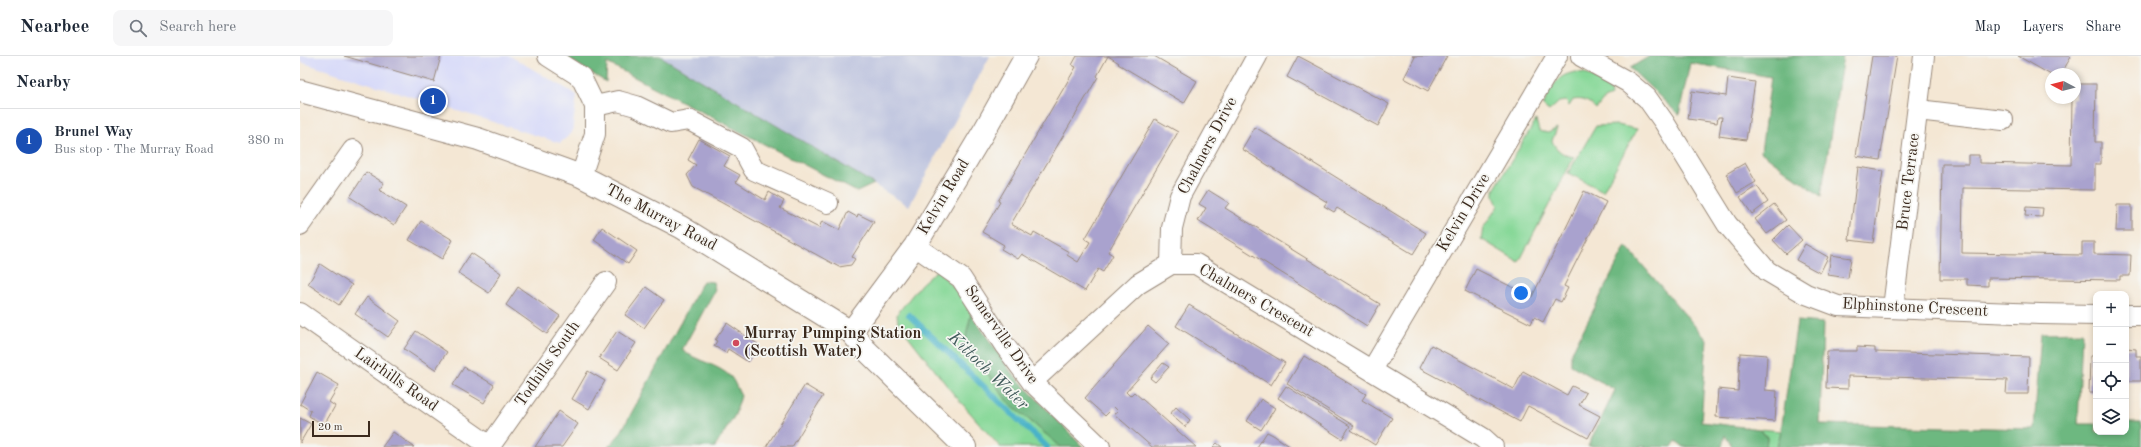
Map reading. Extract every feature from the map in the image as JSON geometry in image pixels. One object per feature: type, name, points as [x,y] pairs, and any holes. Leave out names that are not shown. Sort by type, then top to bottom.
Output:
[{"type":"street","points":[[548,56],[581,77],[595,106],[594,134],[580,176]]},
{"type":"street","name":"Kelvin Road","points":[[851,332],[915,246],[984,131],[1026,56]]},
{"type":"street","name":"Chalmers Drive","points":[[1171,264],[1172,228],[1180,196],[1257,56]]},
{"type":"street","name":"Kelvin Drive","points":[[1372,370],[1557,56]]},
{"type":"street","name":"Elphinstone Crescent","points":[[1581,56],[1628,82],[1647,98],[1664,122],[1727,224],[1767,270],[1806,294],[1838,306],[2093,315]]},
{"type":"street","name":"Bruce Terrace","points":[[1893,308],[1924,56]]},
{"type":"street","name":"The Murray Road","points":[[300,92],[478,139],[580,176],[681,227],[851,332],[865,349],[955,435],[965,447]]},
{"type":"street","points":[[595,106],[618,101],[636,106],[671,123],[689,120],[742,148],[754,170],[828,203]]},
{"type":"street","points":[[1918,110],[2002,120]]},
{"type":"street","points":[[300,225],[353,150]]},
{"type":"street","name":"Somerville Drive","points":[[915,246],[961,278],[1005,346],[1032,382],[1100,447]]},
{"type":"street","points":[[1032,382],[1138,284],[1171,264]]},
{"type":"street","name":"Chalmers Crescent","points":[[1171,264],[1196,264],[1482,438],[1492,447]]},
{"type":"street","name":"Todhills South","points":[[491,447],[606,282]]},
{"type":"street","points":[[2129,315],[2141,315]]},
{"type":"street","name":"Lairhills Road","points":[[303,321],[491,447]]},
{"type":"shaded area","points":[[300,56],[510,56],[577,95],[572,133],[560,143],[300,62]]},
{"type":"shaded area","points":[[660,56],[990,56],[909,206]]},
{"type":"green space","points":[[564,56],[660,56],[874,184],[857,192],[607,63],[606,82]]},
{"type":"green space","points":[[1650,56],[1843,56],[1821,196],[1761,152],[1771,77],[1690,63],[1679,115],[1630,68]]},
{"type":"green space","points":[[1576,72],[1585,73],[1609,87],[1611,96],[1604,99],[1596,109],[1586,101],[1573,100],[1569,106],[1566,101],[1559,102],[1549,111],[1543,106],[1555,84],[1563,76]]},
{"type":"green space","points":[[1536,120],[1539,131],[1548,133],[1557,128],[1552,141],[1558,150],[1574,157],[1519,262],[1481,239],[1483,228],[1498,206],[1494,196],[1494,190]]},
{"type":"green space","points":[[1617,125],[1637,129],[1603,191],[1568,173],[1596,126]]},
{"type":"green space","points":[[1626,246],[1707,340],[1701,422],[1760,429],[1767,438],[1766,447],[1732,447],[1725,435],[1722,447],[1684,447],[1676,441],[1672,447],[1588,446],[1615,390],[1571,365],[1571,354]]},
{"type":"green space","points":[[937,270],[965,299],[971,314],[965,342],[1007,401],[1061,447],[1000,447],[951,391],[898,323],[897,314],[921,284]]},
{"type":"green space","points":[[703,281],[713,282],[715,290],[682,350],[720,369],[731,377],[741,396],[735,415],[715,447],[608,447],[620,434]]},
{"type":"green space","points":[[971,314],[1011,372],[1083,447],[1061,447],[1007,401],[965,341]]},
{"type":"green space","points":[[1797,321],[1823,323],[1820,424],[2034,429],[2041,333],[2082,332],[2078,424],[2093,424],[2093,435],[2129,435],[2129,423],[2141,423],[2141,447],[1777,447],[1781,431]]},
{"type":"green space","points":[[1760,429],[1781,431],[1777,447],[1766,447],[1767,437]]},
{"type":"building","points":[[344,56],[441,56],[434,82]]},
{"type":"building","points":[[1077,56],[1108,56],[1097,76],[1098,77],[1011,224],[1032,236],[1034,232],[1069,252],[1067,255],[1078,262],[1090,242],[1085,239],[1155,119],[1178,132],[1108,252],[1113,255],[1103,272],[1098,269],[1085,291],[1022,254],[1018,259],[1001,249],[1004,245],[982,232],[1000,202],[998,201],[1076,67],[1072,65]]},
{"type":"building","points":[[1108,56],[1154,56],[1197,81],[1184,103],[1118,64],[1119,63]]},
{"type":"building","points":[[1298,56],[1389,104],[1378,126],[1287,77]]},
{"type":"building","points":[[1412,56],[1447,56],[1428,91],[1404,78],[1415,57]]},
{"type":"building","points":[[1872,56],[1897,56],[1880,160],[1856,156]]},
{"type":"building","points":[[2018,56],[2071,57],[2065,68],[2045,68],[2045,72]]},
{"type":"building","points":[[1728,78],[1755,82],[1746,140],[1719,136],[1722,117],[1718,117],[1717,123],[1688,119],[1692,91],[1726,96]]},
{"type":"building","points":[[2081,84],[2096,84],[2095,142],[2101,142],[2101,164],[2095,164],[2095,190],[1963,188],[1962,253],[2082,255],[2082,242],[2094,242],[2094,254],[2131,255],[2130,276],[2120,276],[2120,280],[1988,278],[1988,286],[1967,285],[1967,279],[1940,279],[1942,164],[1968,164],[1968,155],[1979,155],[1979,163],[2071,165],[2072,104],[2081,104]]},
{"type":"building","points":[[1255,127],[1426,233],[1413,254],[1337,208],[1334,212],[1324,206],[1327,202],[1242,149]]},
{"type":"building","points":[[699,139],[730,156],[724,166],[740,175],[736,182],[765,200],[769,192],[784,201],[780,208],[819,228],[822,221],[839,230],[848,212],[857,217],[858,214],[874,222],[852,257],[855,259],[851,265],[839,267],[693,187],[687,175],[696,165],[688,160]]},
{"type":"building","points":[[1745,163],[1756,182],[1737,193],[1726,174]]},
{"type":"building","points":[[1858,167],[1883,171],[1873,243],[1849,240]]},
{"type":"building","points":[[366,172],[384,183],[379,190],[406,207],[394,225],[350,197]]},
{"type":"building","points":[[1757,186],[1768,202],[1752,214],[1740,197]]},
{"type":"building","points":[[1208,190],[1229,203],[1225,208],[1380,304],[1367,326],[1198,221],[1206,208],[1199,204]]},
{"type":"building","points":[[1584,191],[1606,202],[1564,286],[1568,288],[1561,302],[1555,299],[1543,322],[1534,317],[1531,324],[1465,291],[1476,269],[1532,297]]},
{"type":"building","points":[[1774,204],[1786,220],[1767,234],[1755,219]]},
{"type":"building","points":[[2117,205],[2132,205],[2132,231],[2116,231]]},
{"type":"building","points":[[2026,207],[2043,208],[2042,217],[2025,216]]},
{"type":"building","points":[[421,221],[453,240],[442,259],[409,240]]},
{"type":"building","points":[[1788,225],[1802,240],[1786,254],[1773,240]]},
{"type":"building","points":[[602,227],[637,251],[628,264],[594,240]]},
{"type":"building","points":[[1805,244],[1828,257],[1820,273],[1796,260]]},
{"type":"building","points":[[471,253],[501,273],[489,293],[458,273]]},
{"type":"building","points":[[1831,255],[1851,258],[1848,278],[1828,275]]},
{"type":"building","points":[[320,264],[352,285],[339,305],[308,284]]},
{"type":"building","points":[[518,287],[560,316],[547,334],[506,305]]},
{"type":"building","points":[[646,287],[664,300],[644,328],[625,315]]},
{"type":"building","points":[[367,297],[400,321],[388,337],[355,314]]},
{"type":"building","points":[[1189,305],[1285,363],[1271,385],[1176,326]]},
{"type":"building","name":"Murray Pumping Station (Scottish Water)","points":[[727,323],[759,345],[748,362],[728,349],[726,353],[714,346],[717,341],[715,340]]},
{"type":"building","points":[[1148,326],[1169,344],[1126,392],[1130,396],[1134,392],[1196,447],[1152,447],[1114,414],[1118,411],[1114,407],[1105,416],[1085,398]]},
{"type":"building","points":[[416,331],[447,352],[435,370],[404,349]]},
{"type":"building","points":[[617,331],[636,343],[618,370],[599,358]]},
{"type":"building","points":[[1431,345],[1514,389],[1523,371],[1567,395],[1572,386],[1586,393],[1579,405],[1600,416],[1588,438],[1528,406],[1520,422],[1419,368]]},
{"type":"building","points":[[1857,347],[1875,348],[1875,352],[2029,357],[2028,394],[2006,394],[2007,380],[1848,376],[1848,389],[1826,388],[1827,351],[1857,351]]},
{"type":"building","points":[[2129,348],[2136,349],[2136,356],[2141,356],[2141,381],[2129,381]]},
{"type":"building","points":[[1740,353],[1767,355],[1765,390],[1777,391],[1775,421],[1716,417],[1718,389],[1738,391]]},
{"type":"building","points":[[1304,356],[1366,394],[1362,400],[1392,418],[1375,445],[1351,430],[1354,426],[1287,384]]},
{"type":"building","points":[[2090,356],[2093,356],[2093,393],[2089,393]]},
{"type":"building","points":[[1163,363],[1169,367],[1155,382],[1150,378]]},
{"type":"building","points":[[464,367],[494,385],[484,403],[453,385]]},
{"type":"building","points":[[588,371],[605,381],[589,409],[572,399]]},
{"type":"building","points":[[317,372],[339,385],[329,402],[335,406],[324,425],[309,416],[311,411],[300,404]]},
{"type":"building","points":[[805,385],[823,396],[792,447],[766,447]]},
{"type":"building","points":[[1286,386],[1350,426],[1342,439],[1278,398]]},
{"type":"building","points":[[1261,399],[1275,408],[1261,430],[1247,421]]},
{"type":"building","points":[[1176,407],[1190,420],[1185,427],[1170,414]]},
{"type":"building","points":[[559,411],[578,424],[562,447],[535,447]]},
{"type":"building","points":[[300,418],[311,424],[300,443]]},
{"type":"building","points":[[393,432],[414,447],[382,447]]},
{"type":"building","points":[[1267,432],[1273,435],[1291,447],[1257,447]]},
{"type":"building","points":[[1217,443],[1222,447],[1213,447]]},
{"type":"waterway","name":"Kittoch Water","points":[[909,315],[1047,447]]},
{"type":"place","name":"Brunel Way","points":[[433,101]]},
{"type":"place","name":"Murray Pumping Station (Scottish Water)","points":[[736,343]]}]
